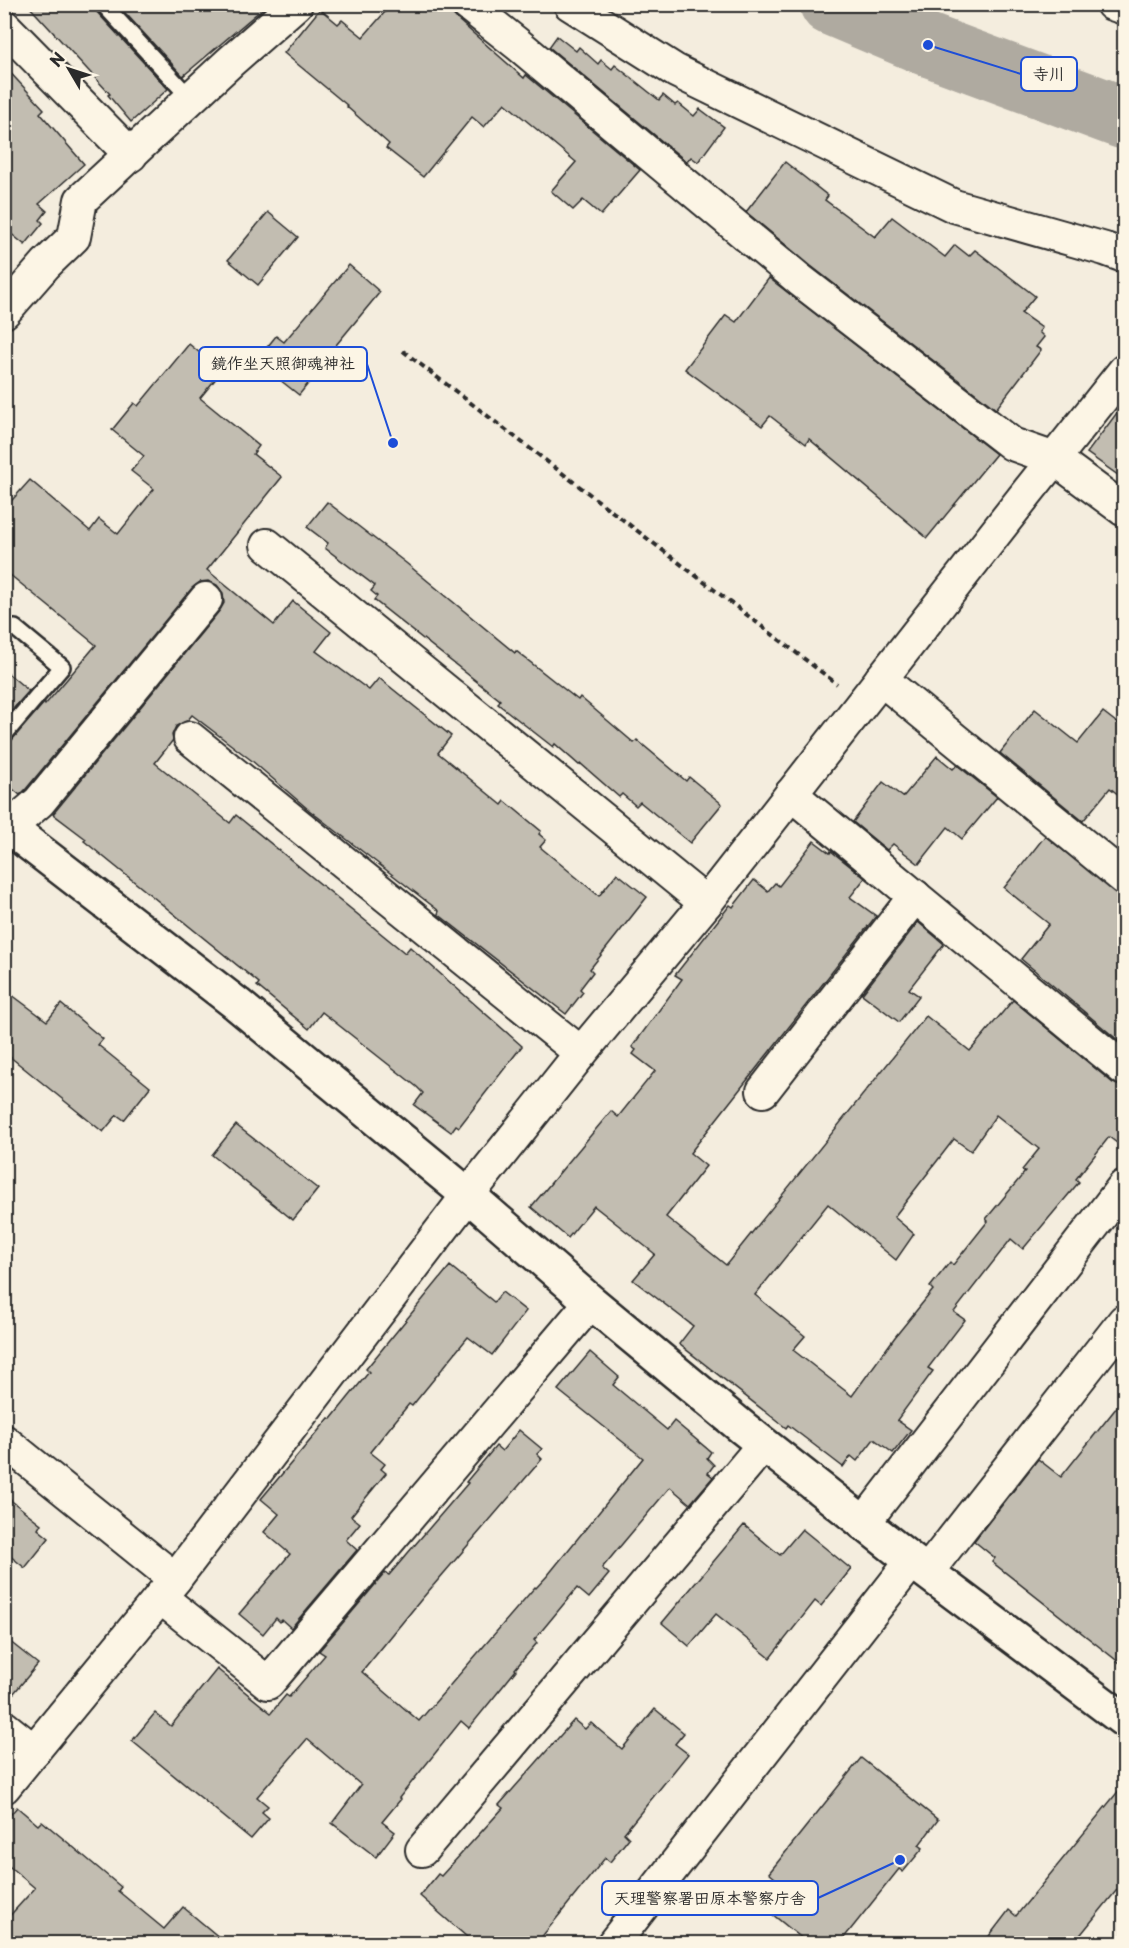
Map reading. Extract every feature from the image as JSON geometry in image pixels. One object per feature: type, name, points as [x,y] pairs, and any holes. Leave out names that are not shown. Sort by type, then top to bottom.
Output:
[{"type":"street","points":[[4,312],[46,264],[75,237],[81,200],[296,4]]},
{"type":"street","points":[[467,4],[828,302],[1012,444],[1055,459],[1125,510]]},
{"type":"street","points":[[570,4],[676,70],[954,206],[1125,256]]},
{"type":"street","points":[[1112,4],[1125,8]]},
{"type":"street","points":[[4,26],[131,155]]},
{"type":"street","points":[[4,1787],[167,1588],[468,1195],[581,1053],[706,903],[1125,371]]},
{"type":"street","points":[[267,545],[706,903]]},
{"type":"street","points":[[206,599],[39,802],[6,828],[237,1004],[468,1195],[591,1302],[863,1524],[1125,1720]]},
{"type":"street","points":[[881,679],[1125,878]]},
{"type":"street","points":[[190,738],[581,1053]]},
{"type":"street","points":[[791,794],[1125,1068]]},
{"type":"street","points":[[763,1090],[915,896]]},
{"type":"street","points":[[863,1524],[1125,1185]]},
{"type":"street","points":[[4,1441],[268,1683],[591,1302]]},
{"type":"street","points":[[613,1944],[919,1566],[1125,1321]]},
{"type":"street","points":[[422,1850],[764,1444]]},
{"type":"street","points":[[4,1727],[34,1751]]},
{"type":"lane","points":[[103,4],[191,99]]},
{"type":"lane","points":[[4,735],[62,667],[15,628]]},
{"type":"path","points":[[403,351],[862,703]]},
{"type":"building","points":[[27,4],[93,4],[96,11],[168,89],[131,122],[108,95],[110,94]]},
{"type":"building","points":[[117,4],[268,4],[183,76]]},
{"type":"building","points":[[392,4],[444,4],[457,19],[524,78],[526,75],[640,170],[601,215],[583,200],[573,210],[551,191],[576,162],[505,103],[484,127],[472,117],[423,177],[386,148],[389,144],[348,106],[284,53],[320,9],[338,24],[342,20],[363,37]]},
{"type":"building","points":[[557,36],[576,51],[579,47],[598,64],[601,60],[612,69],[615,65],[659,100],[663,95],[694,116],[700,109],[724,127],[698,162],[691,157],[687,162],[549,47]]},
{"type":"building","points":[[4,66],[44,109],[40,113],[84,164],[39,204],[47,211],[40,220],[43,223],[25,245],[4,228]]},
{"type":"building","points":[[785,162],[828,196],[825,200],[875,237],[892,217],[945,257],[955,245],[969,256],[975,250],[1035,296],[1021,313],[1042,328],[1039,332],[1044,337],[1036,347],[1041,350],[996,409],[811,266],[746,212]]},
{"type":"building","points":[[268,212],[298,237],[258,285],[228,260]]},
{"type":"building","points":[[349,265],[380,292],[317,368],[319,370],[299,395],[256,361],[276,336],[284,342]]},
{"type":"building","points":[[769,278],[996,454],[927,538],[809,439],[806,444],[770,416],[762,426],[685,369],[726,315],[736,322]]},
{"type":"building","points":[[189,344],[222,371],[200,398],[259,446],[253,454],[282,477],[207,570],[274,625],[293,601],[331,632],[316,651],[369,690],[379,678],[451,736],[438,753],[502,805],[505,801],[541,831],[539,834],[546,840],[540,847],[599,896],[617,873],[647,897],[590,969],[593,972],[580,989],[583,992],[566,1014],[438,914],[439,911],[192,715],[187,721],[176,726],[172,735],[173,740],[155,763],[230,823],[236,815],[405,953],[410,947],[522,1046],[459,1127],[456,1125],[451,1132],[414,1105],[423,1093],[417,1087],[322,1012],[309,1029],[257,986],[259,983],[53,814],[220,610],[224,603],[223,593],[217,585],[208,581],[200,582],[192,588],[20,795],[4,782],[4,744],[11,741],[44,703],[45,705],[96,645],[4,570],[4,509],[30,480],[90,531],[99,519],[118,534],[154,489],[131,471],[144,456],[112,430],[134,403],[138,406]]},
{"type":"building","points":[[1125,402],[1125,480],[1087,453]]},
{"type":"building","points":[[327,502],[406,563],[515,653],[516,651],[578,700],[580,697],[634,743],[637,740],[686,781],[689,777],[722,804],[690,843],[640,802],[636,806],[622,794],[619,797],[555,744],[553,747],[498,704],[500,700],[374,600],[377,596],[371,591],[375,586],[325,548],[328,543],[307,527]]},
{"type":"building","points":[[4,670],[29,691],[4,719]]},
{"type":"building","points":[[1035,709],[1078,743],[1103,712],[1125,729],[1125,800],[1110,788],[1083,821],[1000,753]]},
{"type":"building","points":[[937,756],[953,769],[957,765],[997,797],[962,839],[948,827],[919,864],[893,844],[887,850],[853,822],[883,782],[903,797]]},
{"type":"building","points":[[1045,836],[1125,899],[1125,1046],[1021,959],[1049,924],[1004,888]]},
{"type":"building","points":[[814,841],[830,853],[831,851],[865,878],[850,897],[876,916],[690,1153],[706,1166],[666,1217],[726,1265],[926,1016],[970,1051],[1013,1000],[1113,1083],[1125,1086],[1125,1149],[1109,1137],[1076,1179],[1079,1182],[1023,1249],[1011,1239],[954,1312],[965,1320],[928,1368],[933,1371],[897,1420],[911,1430],[893,1453],[874,1439],[857,1461],[851,1456],[843,1467],[788,1425],[786,1428],[679,1344],[693,1326],[633,1280],[655,1254],[594,1206],[568,1238],[531,1207],[611,1111],[618,1117],[655,1071],[633,1054],[636,1050],[632,1047],[682,979],[675,975],[730,905],[733,907],[754,880],[768,891],[775,883],[779,886]],"holes":[[[996,1115],[1039,1149],[1022,1170],[1025,1172],[986,1219],[988,1221],[953,1265],[950,1262],[930,1287],[933,1290],[852,1396],[793,1350],[805,1336],[755,1295],[828,1204],[896,1260],[914,1234],[894,1217],[954,1139],[971,1151]]]},
{"type":"building","points":[[918,922],[944,944],[909,989],[919,996],[899,1022],[862,994]]},
{"type":"building","points":[[4,989],[47,1021],[61,1004],[103,1039],[98,1045],[150,1087],[124,1120],[117,1115],[103,1132],[4,1052]]},
{"type":"building","points":[[236,1125],[318,1189],[293,1220],[212,1155]]},
{"type":"building","points":[[450,1266],[494,1302],[502,1292],[526,1311],[492,1355],[468,1337],[412,1406],[409,1404],[370,1452],[385,1464],[381,1469],[386,1473],[351,1516],[360,1523],[346,1540],[357,1550],[291,1628],[276,1618],[263,1634],[239,1614],[290,1554],[264,1532],[279,1514],[261,1499],[329,1418],[331,1419],[369,1372],[366,1369]]},
{"type":"building","points":[[590,1352],[619,1377],[613,1385],[667,1430],[674,1421],[711,1452],[707,1458],[714,1465],[708,1473],[713,1477],[690,1504],[670,1487],[602,1568],[609,1574],[589,1598],[577,1588],[534,1640],[537,1643],[469,1728],[461,1721],[399,1798],[401,1799],[382,1822],[395,1832],[376,1857],[332,1823],[361,1785],[307,1739],[257,1797],[268,1806],[262,1812],[269,1818],[251,1839],[132,1741],[155,1713],[171,1726],[217,1669],[271,1713],[286,1695],[289,1697],[325,1655],[319,1651],[385,1573],[389,1575],[468,1483],[466,1482],[496,1446],[502,1451],[519,1430],[542,1449],[537,1454],[542,1459],[362,1672],[419,1721],[548,1575],[643,1458],[558,1390]]},
{"type":"building","points":[[1125,1397],[1125,1667],[992,1562],[995,1558],[974,1541],[1038,1459],[1061,1477]]},
{"type":"building","points":[[4,1495],[41,1524],[38,1529],[49,1538],[25,1568],[4,1551]]},
{"type":"building","points":[[744,1525],[780,1555],[802,1529],[851,1569],[821,1606],[815,1601],[770,1658],[716,1614],[689,1646],[662,1623]]},
{"type":"building","points":[[4,1637],[38,1664],[4,1705]]},
{"type":"building","points":[[655,1709],[684,1733],[675,1744],[688,1754],[624,1833],[629,1838],[610,1862],[605,1858],[536,1944],[475,1944],[420,1896],[438,1874],[441,1876],[503,1808],[499,1805],[574,1720],[585,1729],[591,1723],[622,1749]]},
{"type":"building","points":[[861,1758],[938,1820],[919,1845],[923,1848],[903,1872],[899,1869],[839,1944],[809,1944],[756,1901],[775,1878],[769,1873]]},
{"type":"building","points":[[1125,1783],[1125,1880],[1073,1944],[983,1944],[1009,1910],[1016,1916]]},
{"type":"building","points":[[17,1807],[38,1825],[42,1821],[121,1887],[118,1891],[164,1929],[183,1907],[227,1944],[4,1944],[4,1922],[35,1888],[4,1862],[4,1822]]},
{"type":"waterway","points":[[831,4],[928,45],[1124,118]]},
{"type":"waterway","points":[[872,22],[886,4]]},
{"type":"place","name":"寺川","points":[[928,45]]},
{"type":"place","name":"鏡作坐天照御魂神社","points":[[393,443]]},
{"type":"place","name":"天理警察署田原本警察庁舎","points":[[900,1860]]}]
